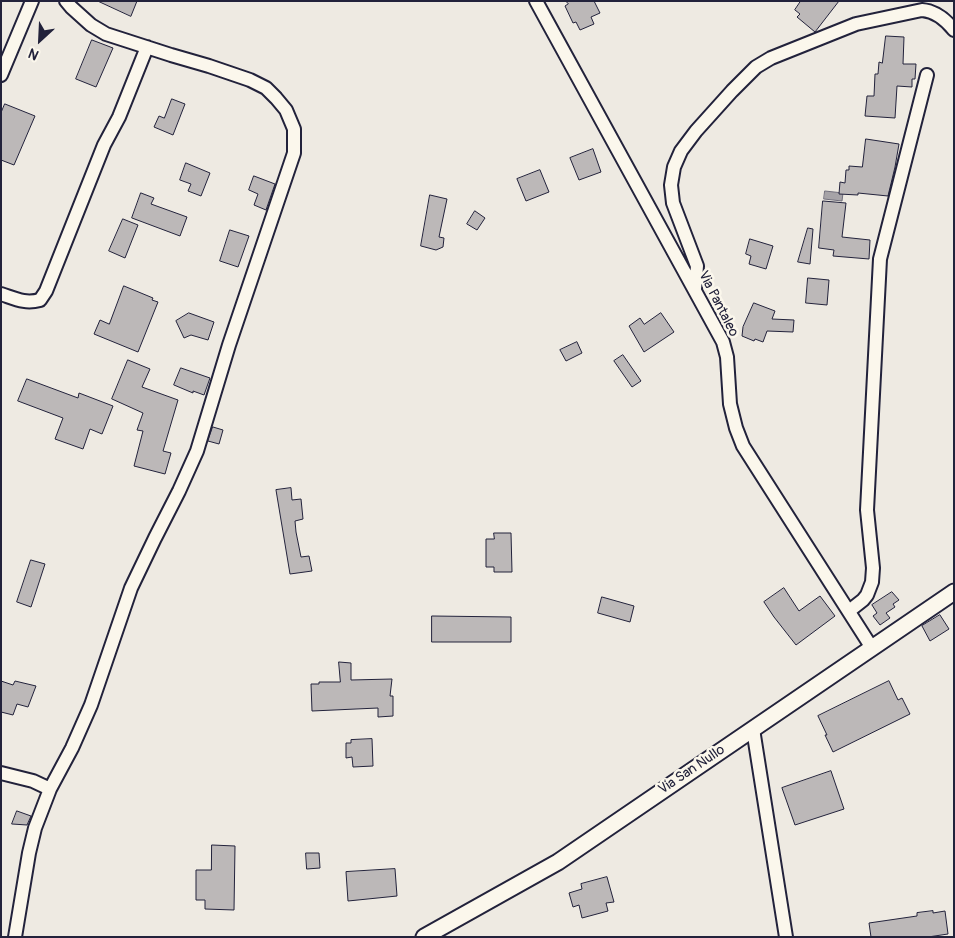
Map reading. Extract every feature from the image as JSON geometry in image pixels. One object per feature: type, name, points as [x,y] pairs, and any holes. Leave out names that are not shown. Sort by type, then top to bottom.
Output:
[{"type":"street","points":[[1,75],[32,1]]},
{"type":"street","points":[[15,937],[35,828],[50,789],[72,748],[91,705],[131,588],[197,451],[229,345],[294,153],[294,129],[286,110],[266,88],[250,80],[209,66],[106,34],[91,25],[66,1]]},
{"type":"street","name":"Via Pantaleo","points":[[536,1],[723,342],[727,358],[730,404],[743,446],[872,648]]},
{"type":"street","points":[[695,289],[697,266],[673,203],[671,185],[674,167],[681,151],[696,130],[732,91],[756,67],[771,58],[856,24],[922,10],[930,11],[939,16],[954,30]]},
{"type":"street","points":[[1,294],[20,301],[31,302],[40,300],[46,291],[104,145],[119,116],[147,47]]},
{"type":"street","points":[[849,611],[867,595],[872,582],[873,568],[867,510],[880,258],[927,75]]},
{"type":"street","name":"Via San Nullo","points":[[424,937],[558,862],[954,592]]},
{"type":"street","points":[[753,729],[786,937]]},
{"type":"street","points":[[1,773],[33,781],[50,789]]},
{"type":"shaded area","points":[[825,191],[843,193],[842,201],[824,199]]},
{"type":"building","points":[[98,1],[137,1],[131,16]]},
{"type":"building","points":[[566,1],[594,1],[600,13],[591,17],[594,24],[580,30],[576,22],[573,23],[565,6],[568,4]]},
{"type":"building","points":[[801,1],[839,1],[815,32],[797,17],[800,14],[795,10]]},
{"type":"building","points":[[886,36],[904,37],[903,64],[916,64],[915,79],[912,79],[912,87],[897,86],[895,118],[865,116],[867,96],[874,96],[875,74],[878,74],[879,62],[882,63]]},
{"type":"building","points":[[92,40],[113,48],[96,87],[76,79]]},
{"type":"building","points":[[172,99],[185,104],[173,135],[154,127],[159,116],[164,118]]},
{"type":"building","points":[[5,104],[35,116],[14,165],[1,160],[1,113]]},
{"type":"building","points":[[866,139],[899,144],[888,196],[858,193],[858,195],[839,194],[840,182],[845,183],[846,170],[849,170],[849,166],[862,167]]},
{"type":"building","points":[[593,149],[601,172],[579,180],[570,158]]},
{"type":"building","points":[[186,163],[210,173],[201,196],[188,191],[191,184],[180,180]]},
{"type":"building","points":[[540,170],[549,192],[526,201],[517,179]]},
{"type":"building","points":[[254,176],[275,184],[266,210],[254,205],[258,194],[249,190]]},
{"type":"building","points":[[141,193],[154,198],[151,204],[187,217],[180,236],[132,218]]},
{"type":"building","points":[[430,195],[447,199],[439,237],[444,238],[443,247],[436,250],[421,246]]},
{"type":"building","points":[[823,201],[846,203],[842,237],[870,240],[869,259],[833,256],[834,250],[819,248]]},
{"type":"building","points":[[475,211],[485,218],[477,230],[467,224]]},
{"type":"building","points":[[123,219],[138,225],[125,258],[109,251]]},
{"type":"building","points":[[808,228],[813,229],[810,264],[798,262]]},
{"type":"building","points":[[230,230],[249,236],[238,267],[220,261]]},
{"type":"building","points":[[750,239],[773,246],[766,269],[749,264],[751,256],[746,254]]},
{"type":"building","points":[[808,278],[829,280],[827,305],[806,303]]},
{"type":"building","points":[[124,286],[158,302],[138,352],[94,334],[100,320],[109,324]]},
{"type":"building","points":[[754,303],[775,311],[772,319],[794,320],[793,332],[767,331],[763,342],[755,339],[754,341],[742,336],[743,327]]},
{"type":"building","points":[[189,313],[214,322],[208,340],[191,335],[184,338],[176,321]]},
{"type":"building","points":[[661,313],[674,332],[644,352],[629,326],[640,318],[644,324]]},
{"type":"building","points":[[577,342],[582,353],[566,361],[560,350]]},
{"type":"building","points":[[623,355],[641,381],[632,387],[614,361]]},
{"type":"building","points":[[128,360],[150,369],[142,387],[178,400],[163,451],[171,453],[165,474],[134,466],[143,431],[137,430],[143,413],[112,399]]},
{"type":"building","points":[[181,368],[210,378],[204,395],[193,391],[193,393],[174,385]]},
{"type":"building","points":[[27,379],[78,398],[79,393],[113,406],[102,434],[90,429],[83,449],[55,439],[63,418],[18,401]]},
{"type":"building","points":[[213,427],[223,430],[219,444],[208,441]]},
{"type":"building","points":[[291,488],[292,500],[301,499],[303,519],[295,521],[301,557],[309,556],[312,571],[290,574],[276,490]]},
{"type":"building","points":[[494,533],[511,533],[512,572],[494,572],[494,567],[486,567],[486,539],[494,539]]},
{"type":"building","points":[[31,560],[45,564],[31,607],[17,602]]},
{"type":"building","points":[[784,588],[799,611],[820,596],[835,616],[796,645],[764,602]]},
{"type":"building","points":[[892,592],[899,600],[893,604],[895,607],[886,613],[890,618],[880,625],[873,616],[877,613],[872,605]]},
{"type":"building","points":[[602,597],[634,606],[630,622],[598,613]]},
{"type":"building","points":[[940,615],[949,629],[930,641],[922,626]]},
{"type":"building","points":[[432,616],[511,617],[511,642],[432,642]]},
{"type":"building","points":[[339,662],[351,663],[351,680],[392,679],[390,696],[393,696],[393,716],[378,717],[378,708],[312,711],[311,684],[340,682]]},
{"type":"building","points":[[1,681],[13,685],[15,681],[36,686],[28,707],[17,704],[13,715],[1,712]]},
{"type":"building","points":[[889,681],[898,700],[902,698],[910,714],[833,752],[818,716]]},
{"type":"building","points":[[372,739],[373,766],[353,767],[352,757],[346,758],[346,743],[351,743],[351,740]]},
{"type":"building","points":[[831,771],[844,809],[795,825],[782,788]]},
{"type":"building","points":[[17,811],[31,816],[27,825],[12,824]]},
{"type":"building","points":[[212,845],[235,846],[234,910],[205,909],[205,900],[196,900],[196,870],[211,870]]},
{"type":"building","points":[[306,853],[319,853],[320,868],[307,869]]},
{"type":"building","points":[[395,869],[397,896],[348,901],[346,872]]},
{"type":"building","points":[[607,877],[614,902],[606,903],[608,911],[582,918],[579,905],[573,907],[569,893],[582,889],[581,884]]},
{"type":"building","points":[[933,911],[933,913],[945,911],[948,934],[928,937],[871,937],[869,923],[917,916],[917,913]]}]
